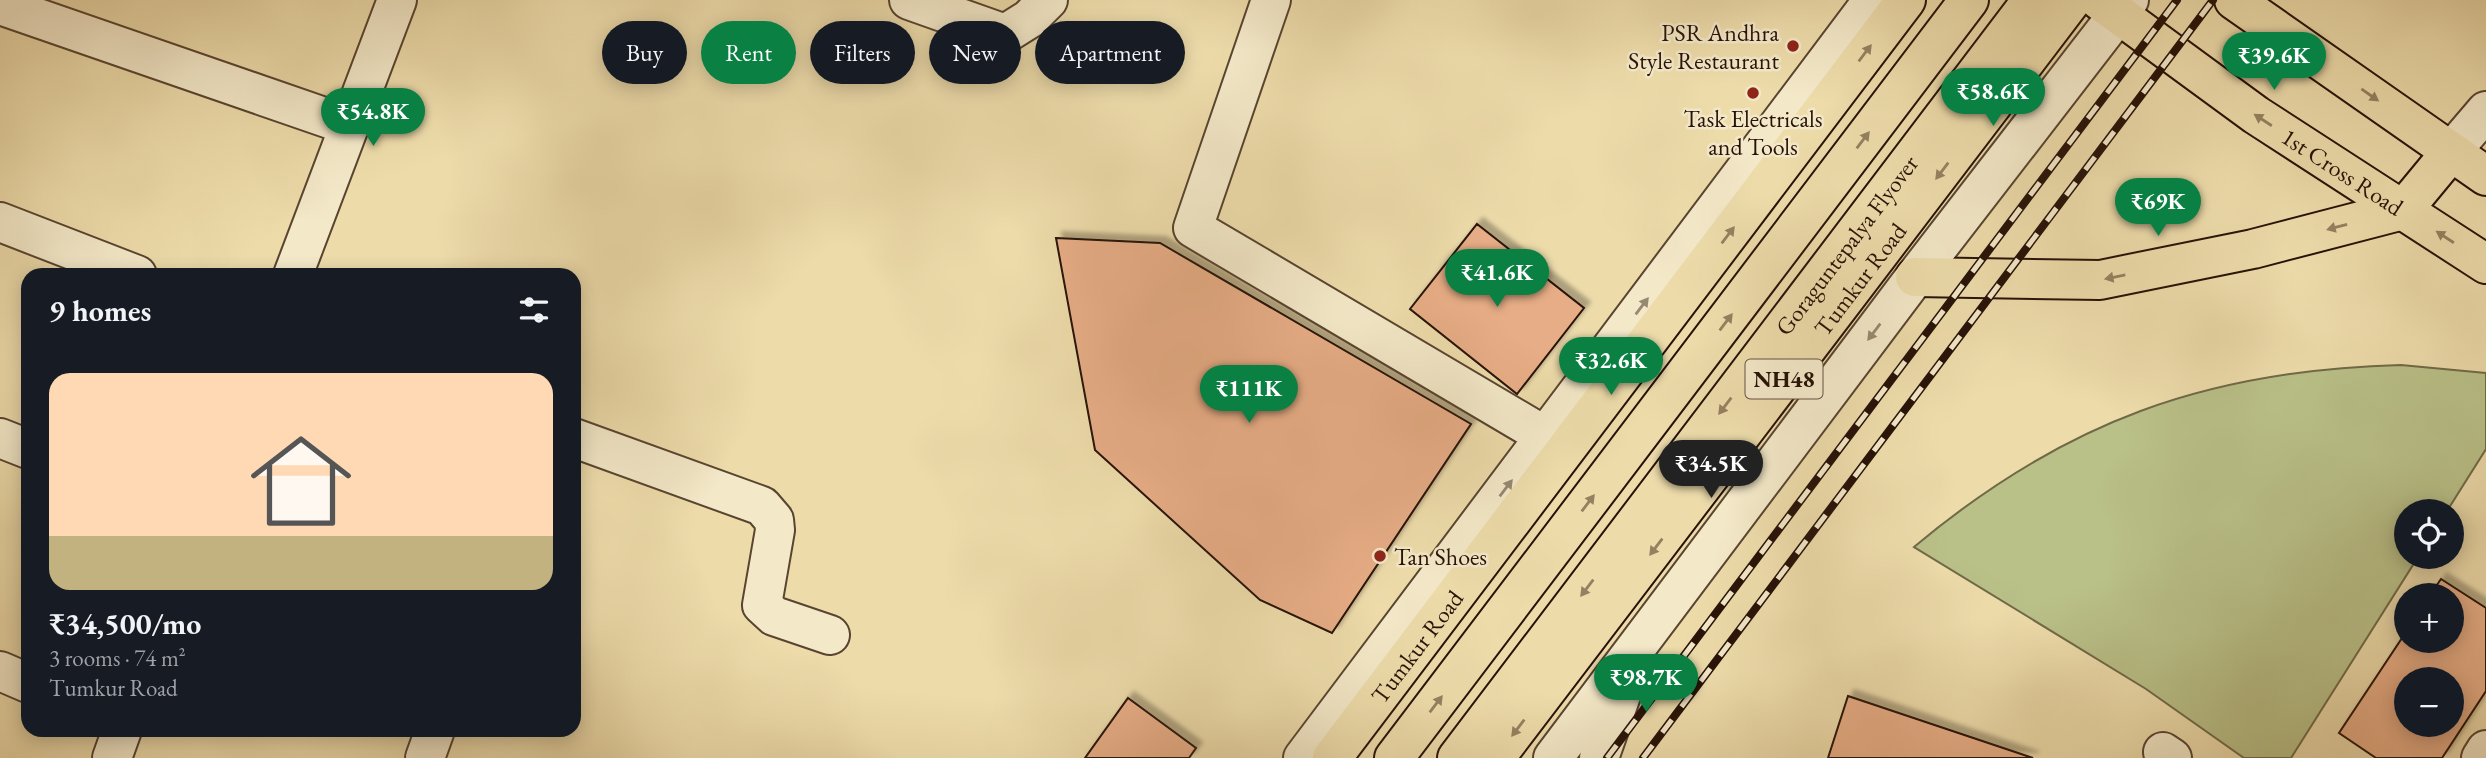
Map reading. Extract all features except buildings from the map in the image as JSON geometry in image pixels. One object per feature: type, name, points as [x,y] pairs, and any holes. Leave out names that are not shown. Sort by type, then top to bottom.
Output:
[{"type":"main road","name":"Tumkur Road","points":[[1332,758],[1906,0]]},
{"type":"main road","name":"Goraguntepalya Flyover","points":[[1394,758],[1969,0]]},
{"type":"main road","name":"Goraguntepalya Flyover","points":[[1457,758],[2032,0]]},
{"type":"main road","name":"Tumkur Road","points":[[1495,758],[2072,0]]},
{"type":"main road","points":[[2234,0],[2486,176]]},
{"type":"main road","name":"1st Cross Road","points":[[2115,5],[2256,116],[2486,264]]},
{"type":"main road","points":[[1915,277],[2100,280],[2253,249],[2403,210],[2451,152]]},
{"type":"street","points":[[296,268],[397,0]]},
{"type":"street","points":[[909,0],[1005,34],[1029,19],[1048,0]]},
{"type":"street","points":[[1271,0],[1194,228],[1545,436]]},
{"type":"street","points":[[1303,758],[1873,0]]},
{"type":"street","points":[[0,5],[350,126]]},
{"type":"street","points":[[1553,758],[1636,651],[2115,5]]},
{"type":"street","points":[[2451,152],[2486,111]]},
{"type":"street","points":[[0,222],[119,268]]},
{"type":"street","points":[[0,438],[21,446]]},
{"type":"street","points":[[581,441],[762,506],[774,520],[775,530],[762,605],[774,616],[830,635]]},
{"type":"street","points":[[1599,758],[1636,651]]},
{"type":"street","points":[[0,671],[21,680]]},
{"type":"street","points":[[112,758],[120,737]]},
{"type":"street","points":[[425,758],[432,737]]},
{"type":"street","points":[[2481,758],[2486,750]]},
{"type":"green space","points":[[2401,365],[2486,373],[2486,449],[2455,499],[2394,499],[2394,569],[2410,569],[2402,583],[2394,583],[2394,595],[2291,758],[2244,758],[2146,689],[1914,547],[1970,503],[2026,467],[2082,436],[2141,411],[2201,392],[2264,378],[2330,369]]},
{"type":"railway","points":[[1607,758],[2177,0]]},
{"type":"railway","points":[[1643,758],[2213,0]]},
{"type":"place","name":"PSR Andhra Style Restaurant","points":[[1793,46]]},
{"type":"place","name":"Task Electricals and Tools","points":[[1753,93]]},
{"type":"place","name":"Tan Shoes","points":[[1380,556]]}]
